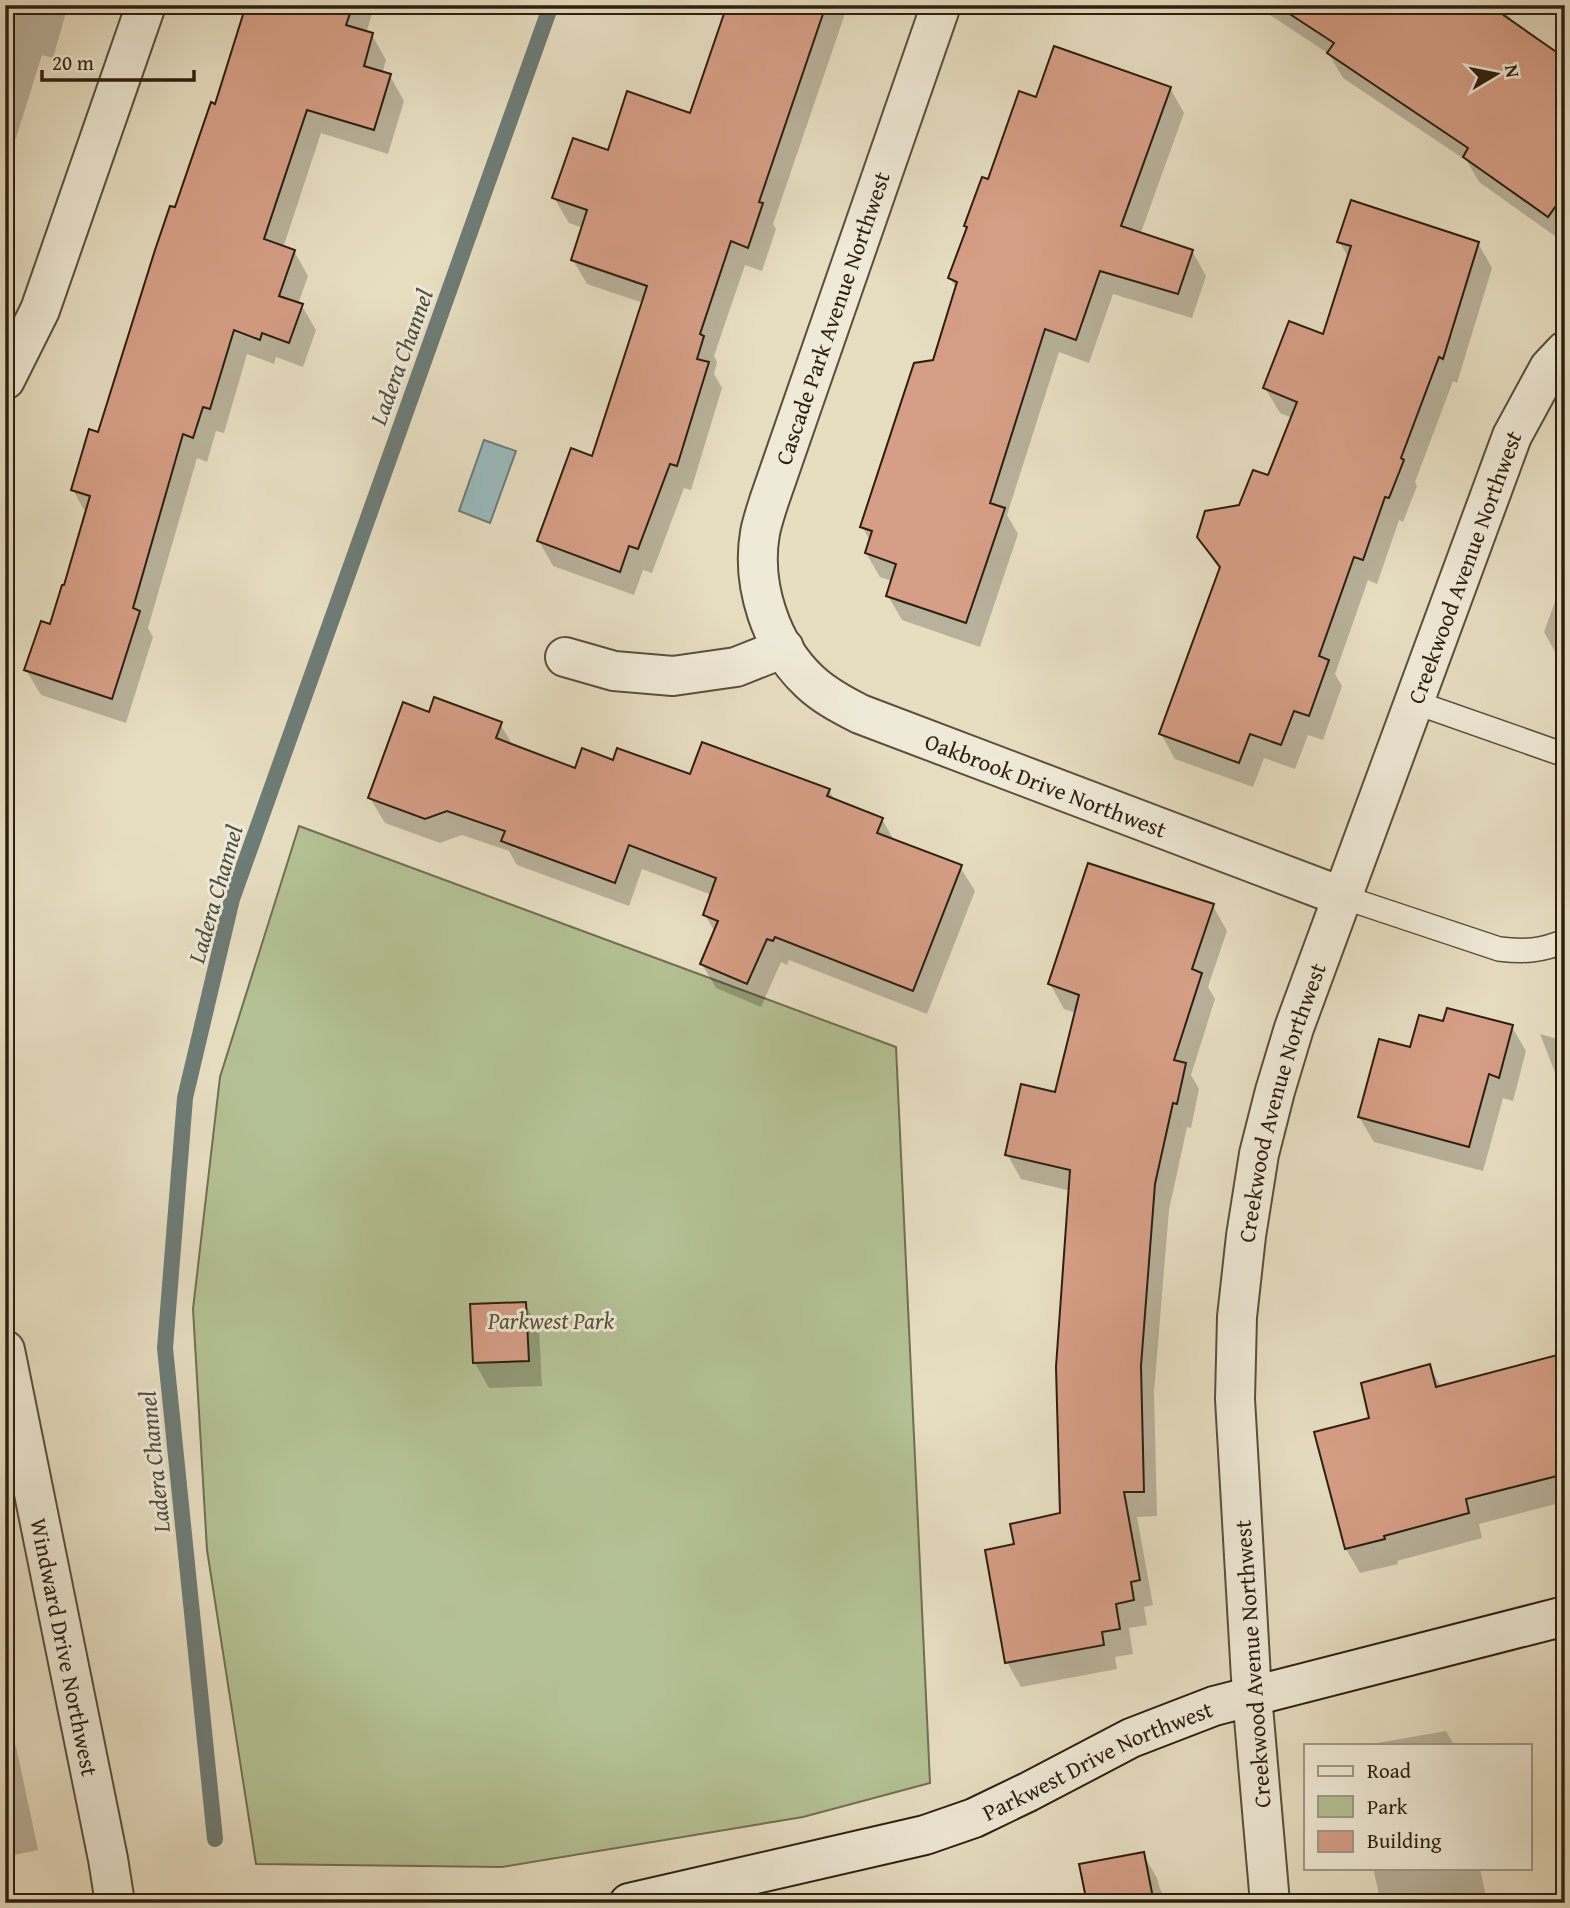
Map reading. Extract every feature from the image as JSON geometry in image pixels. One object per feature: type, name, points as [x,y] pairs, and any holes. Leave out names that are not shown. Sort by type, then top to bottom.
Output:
[{"type":"street","points":[[5,380],[40,310],[146,5]]},
{"type":"street","name":"Cascade Park Avenue Northwest","points":[[779,641],[763,601],[758,568],[760,534],[941,5]]},
{"type":"street","name":"Creekwood Avenue Northwest","points":[[1270,1903],[1252,1695],[1235,1399],[1237,1317],[1245,1236],[1259,1154],[1294,1028],[1512,436],[1549,368],[1565,351]]},
{"type":"street","points":[[565,657],[614,671],[673,676],[736,667],[779,641]]},
{"type":"street","name":"Oakbrook Drive Northwest","points":[[779,641],[810,682],[834,700],[860,714],[1343,897]]},
{"type":"street","name":"Windward Drive Northwest","points":[[5,1350],[115,1903]]},
{"type":"street","name":"Parkwest Drive Northwest","points":[[629,1903],[925,1835],[974,1818],[1028,1793],[1131,1738],[1179,1719],[1252,1695],[1565,1616]]},
{"type":"lane","points":[[1414,702],[1565,755]]},
{"type":"lane","points":[[1343,897],[1499,949],[1546,949],[1565,941]]},
{"type":"green space","name":"Parkwest Park","points":[[299,826],[896,1047],[930,1783],[803,1817],[502,1867],[256,1864],[207,1550],[193,1309],[220,1077]]},
{"type":"water","points":[[484,440],[516,451],[490,523],[459,511]]},
{"type":"building","points":[[246,5],[353,5],[346,25],[373,33],[364,66],[391,74],[374,130],[307,110],[264,239],[295,250],[279,296],[303,304],[289,343],[262,333],[260,340],[234,330],[210,409],[203,407],[193,438],[183,434],[133,608],[140,611],[112,699],[24,670],[41,621],[50,624],[90,496],[71,490],[89,429],[98,432],[170,206],[175,207],[211,102],[215,104]]},
{"type":"building","points":[[727,5],[826,5],[759,202],[763,203],[748,248],[731,241],[700,334],[704,336],[697,359],[709,362],[677,466],[670,464],[638,549],[629,546],[620,572],[537,541],[571,448],[592,456],[647,286],[571,260],[587,210],[552,198],[573,138],[608,150],[627,91],[690,113]]},
{"type":"building","points":[[1276,5],[1489,5],[1565,58],[1565,193],[1548,217],[1463,157],[1468,148],[1327,53],[1334,43]]},
{"type":"building","points":[[1054,46],[1171,87],[1121,226],[1193,250],[1178,294],[1100,271],[1076,340],[1045,329],[990,503],[1005,508],[966,623],[886,596],[896,564],[865,553],[872,531],[860,527],[914,363],[933,360],[957,282],[948,278],[982,177],[988,179],[1019,91],[1036,97]]},
{"type":"building","points":[[1351,200],[1479,242],[1443,359],[1439,357],[1389,498],[1385,497],[1363,560],[1354,557],[1319,656],[1329,660],[1309,716],[1294,711],[1281,745],[1250,734],[1239,763],[1159,734],[1220,567],[1197,537],[1205,511],[1239,505],[1253,470],[1268,475],[1297,402],[1263,388],[1289,321],[1323,334],[1351,246],[1337,242]]},
{"type":"building","points":[[434,697],[502,722],[496,738],[575,768],[582,748],[613,760],[617,748],[690,774],[702,742],[830,789],[827,796],[883,818],[877,833],[962,865],[913,991],[775,937],[773,941],[767,939],[747,984],[700,964],[718,921],[703,915],[716,878],[629,845],[615,883],[501,841],[505,831],[447,811],[425,819],[368,798],[403,702],[429,712]]},
{"type":"building","points":[[1088,863],[1214,904],[1192,969],[1202,973],[1174,1060],[1186,1063],[1177,1104],[1173,1103],[1155,1184],[1141,1366],[1144,1492],[1124,1492],[1140,1580],[1131,1582],[1134,1600],[1116,1604],[1120,1629],[1102,1632],[1104,1645],[1005,1663],[985,1550],[1014,1544],[1010,1524],[1060,1513],[1056,1367],[1070,1170],[1005,1155],[1021,1084],[1055,1092],[1079,995],[1048,984]]},
{"type":"building","points":[[1447,1008],[1513,1025],[1499,1078],[1489,1074],[1469,1147],[1358,1117],[1379,1039],[1410,1047],[1419,1015],[1443,1021]]},
{"type":"building","points":[[526,1302],[529,1361],[473,1363],[470,1304]]},
{"type":"building","points":[[1565,1353],[1565,1474],[1466,1499],[1469,1513],[1345,1549],[1314,1432],[1369,1418],[1361,1383],[1430,1364],[1436,1387]]},
{"type":"building","points":[[1144,1852],[1154,1903],[1087,1903],[1079,1864]]},
{"type":"waterway","name":"Ladera Channel","points":[[215,1839],[165,1348],[185,1098],[232,899],[551,5]]}]
